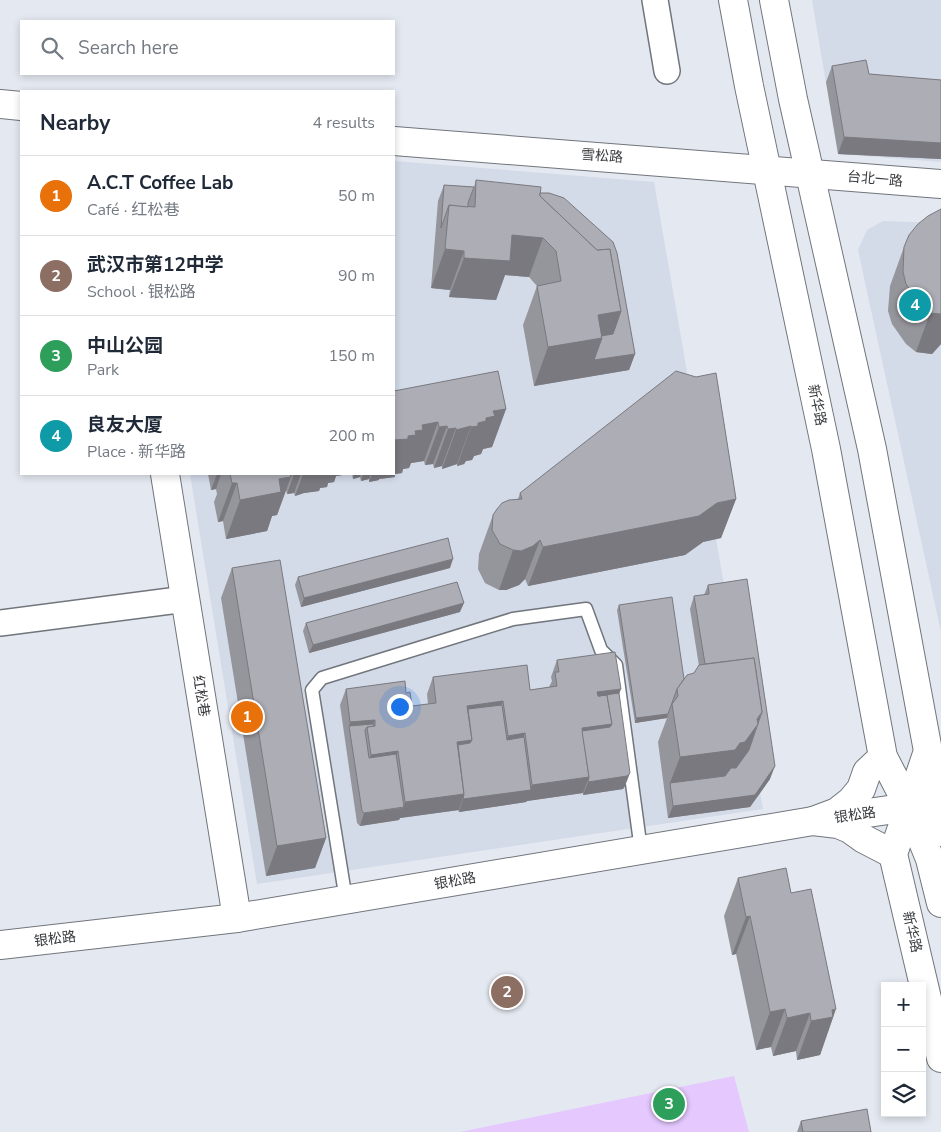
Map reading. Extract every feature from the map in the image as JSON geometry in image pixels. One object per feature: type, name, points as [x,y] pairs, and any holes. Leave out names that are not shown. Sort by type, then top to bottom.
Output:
[{"type":"main road","name":"新华路","points":[[733,0],[749,86],[826,449],[883,757],[936,854],[941,903]]},
{"type":"main road","points":[[774,0],[810,172],[872,449],[928,751],[929,789],[941,800]]},
{"type":"main road","points":[[0,104],[20,106]]},
{"type":"main road","name":"雪松路","points":[[395,141],[810,172]]},
{"type":"main road","name":"台北一路","points":[[810,172],[858,178],[941,184]]},
{"type":"main road","name":"红松巷","points":[[166,475],[237,918]]},
{"type":"main road","points":[[813,821],[838,824],[893,854],[928,751]]},
{"type":"main road","points":[[813,821],[837,812],[851,801],[861,789],[867,772],[883,757]]},
{"type":"main road","points":[[909,807],[941,814]]},
{"type":"main road","points":[[909,807],[941,832]]},
{"type":"main road","name":"银松路","points":[[0,945],[237,918],[813,821],[909,807]]},
{"type":"main road","name":"新华路","points":[[893,854],[941,1058]]},
{"type":"street","points":[[655,0],[667,72]]},
{"type":"street","points":[[0,623],[186,599]]},
{"type":"lane","points":[[346,900],[312,690],[322,678],[513,619],[586,609],[601,650],[616,665],[641,850]]},
{"type":"shaded area","points":[[812,0],[941,0],[941,162],[838,154]]},
{"type":"shaded area","points":[[395,161],[654,182],[763,809],[257,884],[190,475],[395,475]]},
{"type":"shaded area","points":[[883,221],[941,223],[941,632],[858,250],[867,230]]},
{"type":"shaded area","points":[[734,1076],[749,1132],[460,1132]]},
{"type":"building","points":[[866,60],[869,74],[941,80],[941,143],[844,137],[832,66]]},
{"type":"building","points":[[476,180],[541,187],[540,196],[597,250],[610,249],[621,311],[598,315],[602,338],[548,347],[537,286],[561,281],[556,251],[543,238],[512,235],[510,261],[464,258],[464,251],[445,249],[449,205],[475,207]]},
{"type":"building","points":[[444,185],[474,187],[468,207],[449,205],[441,228]]},
{"type":"building","points":[[540,193],[549,193],[564,198],[613,242],[617,253],[635,354],[594,360],[602,338],[601,336],[613,334],[621,311],[610,249],[597,250],[540,196]]},
{"type":"building","points":[[941,209],[941,314],[930,313],[920,305],[906,284],[903,272],[904,247],[909,235],[918,224]]},
{"type":"building","points":[[498,371],[506,409],[493,411],[495,416],[486,418],[486,421],[478,423],[478,426],[456,430],[456,428],[448,429],[447,426],[439,427],[438,422],[422,425],[423,430],[415,431],[416,435],[408,436],[408,439],[395,440],[395,391]]},
{"type":"building","points":[[676,371],[696,377],[716,373],[736,499],[717,503],[699,516],[543,547],[540,540],[533,546],[521,551],[513,550],[500,544],[492,530],[493,515],[502,503],[509,500],[522,499],[520,493]]},
{"type":"building","points":[[230,475],[290,475],[291,477],[279,479],[281,492],[240,500],[237,483],[232,483]]},
{"type":"building","points":[[448,538],[453,559],[304,598],[298,577]]},
{"type":"building","points":[[280,560],[326,838],[277,846],[232,568]]},
{"type":"building","points":[[747,579],[775,766],[755,795],[673,806],[670,783],[725,776],[731,768],[736,768],[749,750],[762,712],[754,658],[705,664],[694,596],[709,594],[708,585]]},
{"type":"building","points":[[457,582],[464,603],[313,645],[306,623]]},
{"type":"building","points":[[672,597],[684,679],[677,689],[668,714],[636,718],[619,605]]},
{"type":"building","points":[[615,652],[621,689],[597,692],[598,696],[607,695],[612,724],[582,728],[589,777],[532,785],[525,733],[508,736],[503,701],[467,706],[472,740],[457,742],[464,794],[405,802],[398,751],[371,755],[367,727],[375,726],[375,720],[350,722],[346,689],[405,681],[406,693],[410,692],[412,706],[436,703],[433,677],[527,665],[530,690],[557,686],[555,672],[559,672],[557,660]]},
{"type":"building","points":[[754,658],[762,712],[757,719],[758,724],[745,742],[740,743],[735,750],[680,757],[672,704],[678,696],[677,689],[687,675],[694,673],[699,665]]},
{"type":"building","points":[[619,693],[630,773],[627,776],[588,782],[589,777],[582,731],[610,727],[612,724],[607,695],[598,696]]},
{"type":"building","points":[[502,705],[507,740],[524,737],[531,790],[463,799],[458,745],[470,743],[472,740],[468,709]]},
{"type":"building","points":[[373,724],[374,726],[367,727],[365,730],[369,758],[396,754],[404,807],[364,813],[362,811],[349,726]]},
{"type":"building","points":[[786,868],[791,893],[811,889],[836,1009],[832,1010],[833,1017],[811,1021],[810,1013],[787,1018],[785,1009],[770,1012],[750,916],[746,917],[738,878]]},
{"type":"building","points":[[867,1109],[871,1132],[803,1132],[801,1121]]},
{"type":"place","name":"良友大厦","points":[[915,305]]},
{"type":"place","name":"A.C.T Coffee Lab","points":[[247,717]]},
{"type":"place","name":"武汉市第12中学","points":[[507,992]]},
{"type":"place","name":"中山公园","points":[[669,1104]]}]
